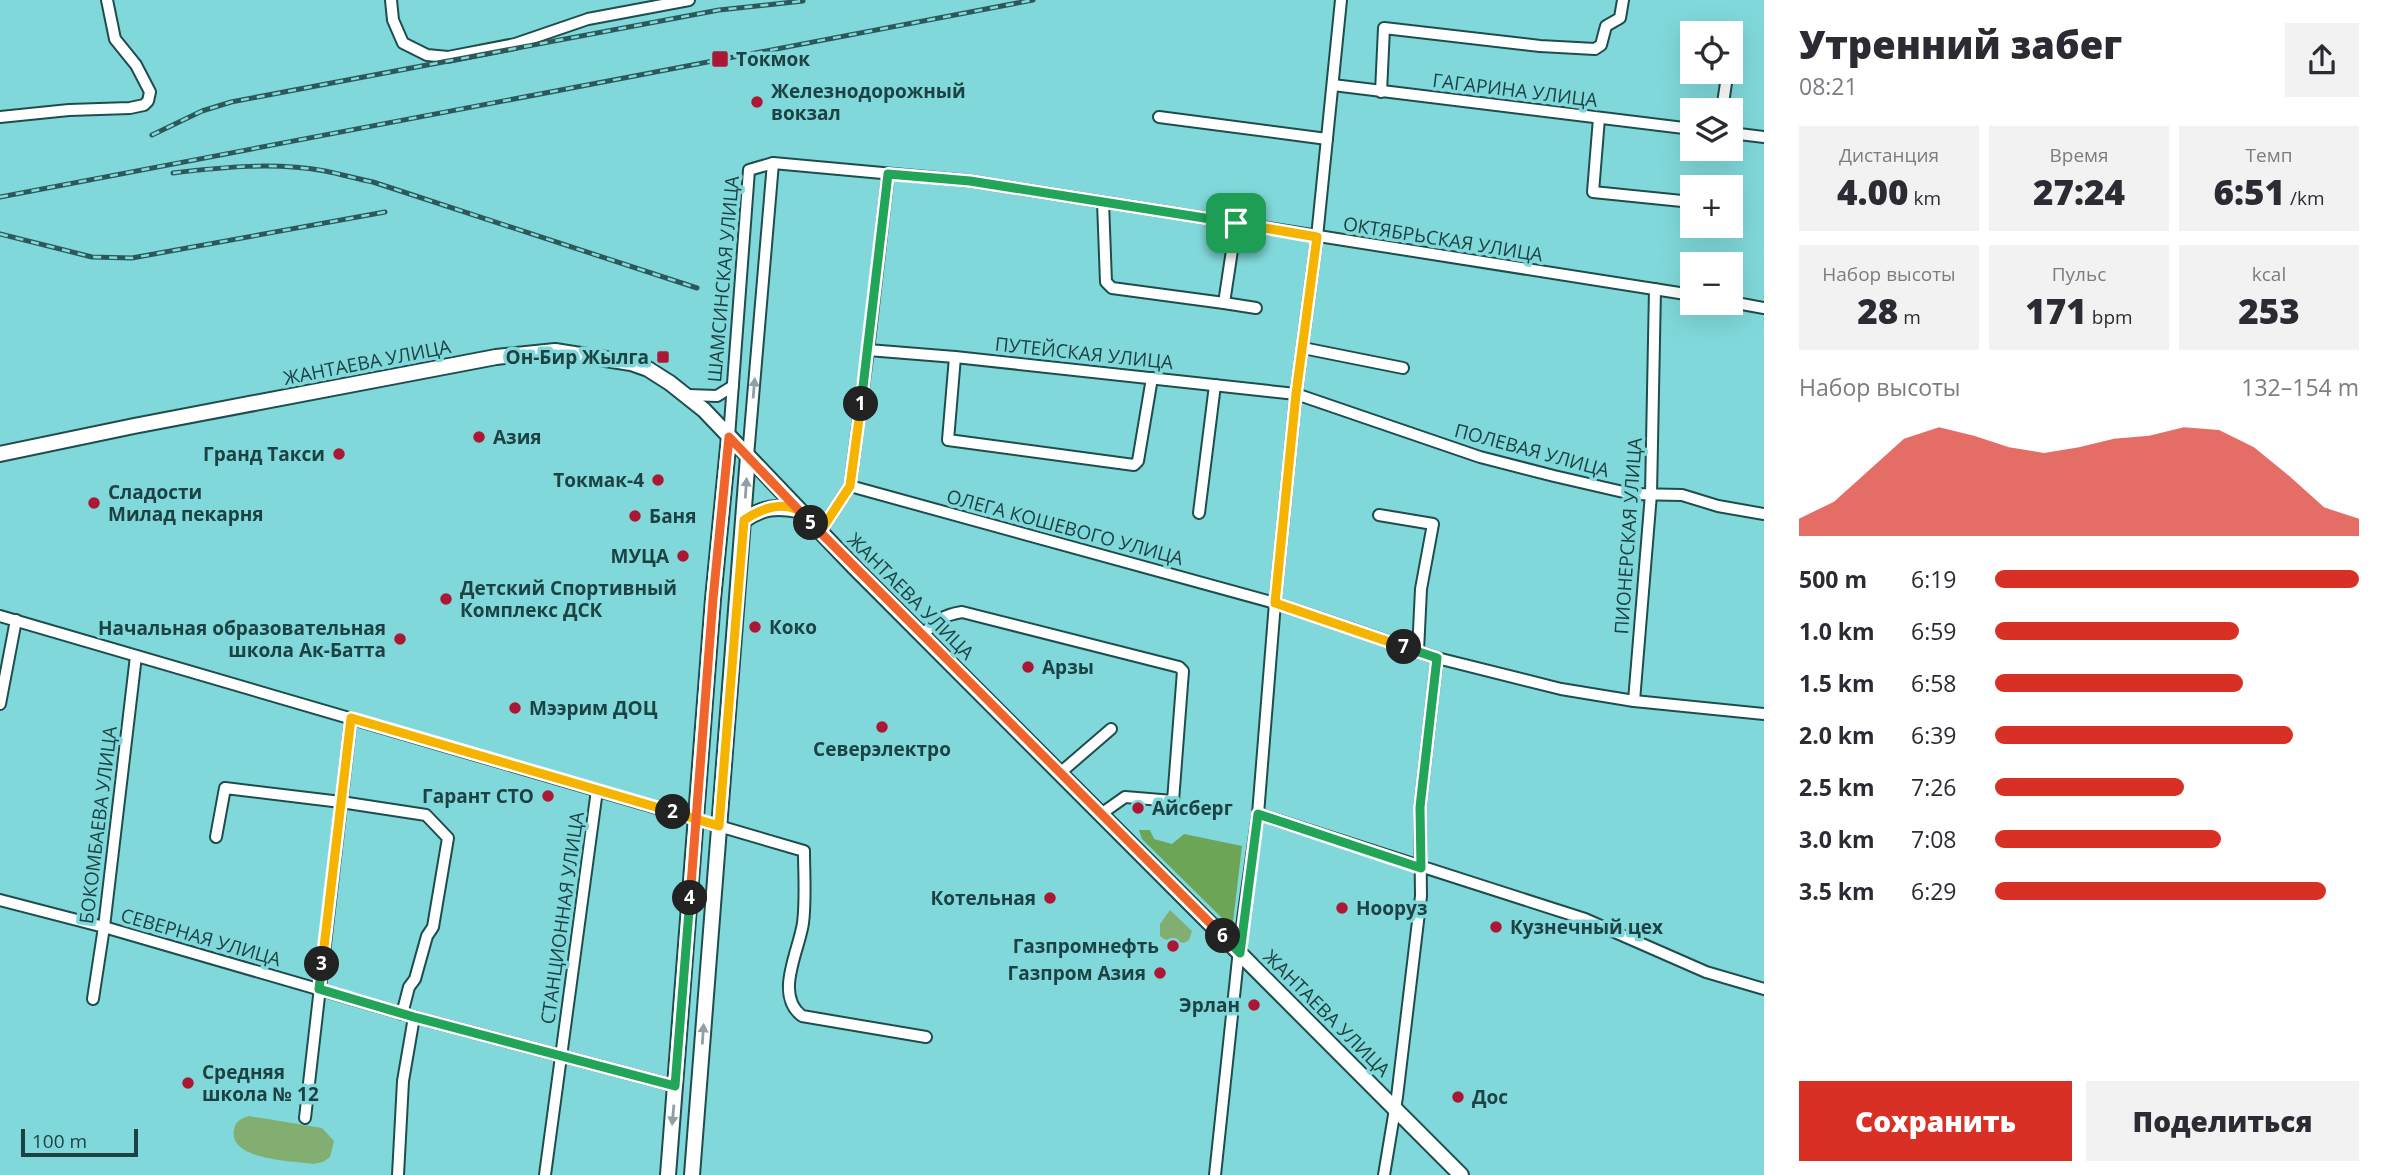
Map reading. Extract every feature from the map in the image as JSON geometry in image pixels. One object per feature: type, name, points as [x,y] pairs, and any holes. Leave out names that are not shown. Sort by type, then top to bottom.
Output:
[{"type":"main road","name":"ЖАНТАЕВА УЛИЦА","points":[[0,454],[496,357],[555,351],[631,363],[648,369],[688,395],[798,510],[1461,1175]]},
{"type":"main road","name":"ШАМСИНСКАЯ УЛИЦА","points":[[668,1175],[713,599],[729,437]]},
{"type":"main road","name":"ШАМСИНСКАЯ УЛИЦА","points":[[692,1175],[748,456]]},
{"type":"main road","points":[[744,520],[769,507],[798,510]]},
{"type":"street","points":[[0,117],[144,105],[150,92],[136,65],[115,39],[107,0]]},
{"type":"street","points":[[391,0],[393,20],[403,43],[427,55],[448,57],[515,44],[588,19],[689,0]]},
{"type":"street","points":[[623,13],[624,0]]},
{"type":"street","points":[[1215,1175],[1258,814],[1272,603],[1317,237],[1340,0]]},
{"type":"street","points":[[1381,92],[1384,29],[1540,46],[1595,49],[1601,45],[1606,26],[1620,18],[1623,0]]},
{"type":"street","name":"ГАГАРИНА УЛИЦА","points":[[1333,85],[1680,128]]},
{"type":"street","points":[[1159,117],[1326,139]]},
{"type":"street","points":[[1599,118],[1593,192],[1680,201]]},
{"type":"street","points":[[1743,134],[1764,137]]},
{"type":"street","name":"ОКТЯБРЬСКАЯ УЛИЦА","points":[[773,163],[970,181],[1680,293]]},
{"type":"street","name":"ШАМСИНСКАЯ УЛИЦА","points":[[729,437],[749,170],[773,163],[748,456]]},
{"type":"street","points":[[820,532],[850,486],[869,350],[888,174]]},
{"type":"street","points":[[1103,202],[1108,286],[1256,308]]},
{"type":"street","points":[[1224,303],[1236,223]]},
{"type":"street","name":"ПИОНЕРСКАЯ УЛИЦА","points":[[1634,701],[1651,494],[1655,289]]},
{"type":"street","points":[[1743,304],[1764,308]]},
{"type":"street","points":[[1303,348],[1403,368]]},
{"type":"street","name":"ПУТЕЙСКАЯ УЛИЦА","points":[[869,350],[1296,394]]},
{"type":"street","points":[[955,357],[946,437],[948,440],[1134,465],[1138,461],[1152,378]]},
{"type":"street","points":[[1199,513],[1215,385]]},
{"type":"street","points":[[688,395],[717,396],[733,386]]},
{"type":"street","name":"ПОЛЕВАЯ УЛИЦА","points":[[1296,394],[1480,457],[1632,494],[1682,495],[1718,506],[1764,514]]},
{"type":"street","name":"ОЛЕГА КОШЕВОГО УЛИЦА","points":[[850,486],[1272,603],[1437,658],[1561,689],[1634,701],[1764,715]]},
{"type":"street","points":[[1378,515],[1433,524],[1422,589],[1418,652]]},
{"type":"street","points":[[923,635],[935,621],[962,612],[1179,667],[1183,671],[1173,801],[1125,797],[1101,814]]},
{"type":"street","points":[[0,616],[804,851],[803,922],[789,989],[794,1011],[802,1016],[926,1037]]},
{"type":"street","points":[[0,704],[16,621]]},
{"type":"street","name":"БОКОМБАЕВА УЛИЦА","points":[[93,999],[136,656]]},
{"type":"street","points":[[1384,1175],[1395,1109],[1421,896],[1420,807],[1437,658]]},
{"type":"street","points":[[305,1118],[351,718]]},
{"type":"street","points":[[1060,773],[1111,729]]},
{"type":"street","points":[[216,837],[225,788],[426,815],[448,838],[433,927],[427,936],[402,1014]]},
{"type":"street","name":"СТАНЦИОННАЯ УЛИЦА","points":[[545,1175],[597,790]]},
{"type":"street","points":[[1258,814],[1585,919],[1706,972],[1764,989]]},
{"type":"street","name":"СЕВЕРНАЯ УЛИЦА","points":[[0,900],[104,927],[402,1014],[675,1086]]},
{"type":"street","points":[[398,1175],[403,1081],[414,1017]]},
{"type":"green space","points":[[1139,830],[1150,830],[1154,839],[1172,844],[1184,834],[1242,846],[1233,922],[1226,922],[1142,839]]},
{"type":"green space","points":[[1170,910],[1192,931],[1189,940],[1184,943],[1160,936],[1160,924]]},
{"type":"green space","points":[[249,1116],[322,1128],[334,1141],[330,1157],[313,1164],[263,1157],[241,1148],[235,1140],[234,1130],[239,1121]]},
{"type":"railway","points":[[0,197],[1033,0]]},
{"type":"railway","points":[[152,135],[202,111],[231,102],[719,10],[803,1]]},
{"type":"railway","points":[[173,173],[268,166],[331,172],[373,182],[697,288]]},
{"type":"railway","points":[[0,234],[92,257],[132,258],[385,212]]},
{"type":"place","name":"Токмок","points":[[720,59]]},
{"type":"place","name":"Железнодорожный вокзал","points":[[757,102]]},
{"type":"place","name":"Он-Бир Жылга","points":[[663,357]]},
{"type":"place","name":"Азия","points":[[479,437]]},
{"type":"place","name":"Гранд Такси","points":[[339,454]]},
{"type":"place","name":"Токмак-4","points":[[658,480]]},
{"type":"place","name":"Сладости Милад пекарня","points":[[94,503]]},
{"type":"place","name":"Баня","points":[[635,516]]},
{"type":"place","name":"МУЦА","points":[[683,556]]},
{"type":"place","name":"Детский Спортивный Комплекс ДСК","points":[[446,599]]},
{"type":"place","name":"Коко","points":[[755,627]]},
{"type":"place","name":"Начальная образовательная школа Ак-Батта","points":[[400,639]]},
{"type":"place","name":"Арзы","points":[[1028,667]]},
{"type":"place","name":"Мээрим ДОЦ","points":[[515,708]]},
{"type":"place","name":"Северэлектро","points":[[882,727]]},
{"type":"place","name":"Гарант СТО","points":[[548,796]]},
{"type":"place","name":"Айсберг","points":[[1138,808]]},
{"type":"place","name":"Котельная","points":[[1050,898]]},
{"type":"place","name":"Нооруз","points":[[1342,908]]},
{"type":"place","name":"Кузнечный цех","points":[[1496,927]]},
{"type":"place","name":"Газпромнефть","points":[[1173,946]]},
{"type":"place","name":"Газпром Азия","points":[[1160,973]]},
{"type":"place","name":"Эрлан","points":[[1254,1005]]},
{"type":"place","name":"Средняя школа № 12","points":[[188,1083]]},
{"type":"place","name":"Дос","points":[[1458,1097]]},
{"type":"route","points":[[1236,223],[970,181],[888,174],[869,350],[850,486],[820,532],[798,510],[780,507],[757,511],[744,520],[719,826],[696,819],[526,769],[351,718],[319,989],[675,1086],[696,819],[698,787],[713,599],[729,437],[798,510],[855,568],[1240,953],[1258,814],[1421,868],[1420,807],[1437,658],[1275,603],[1296,394],[1317,237],[1236,223]]}]
